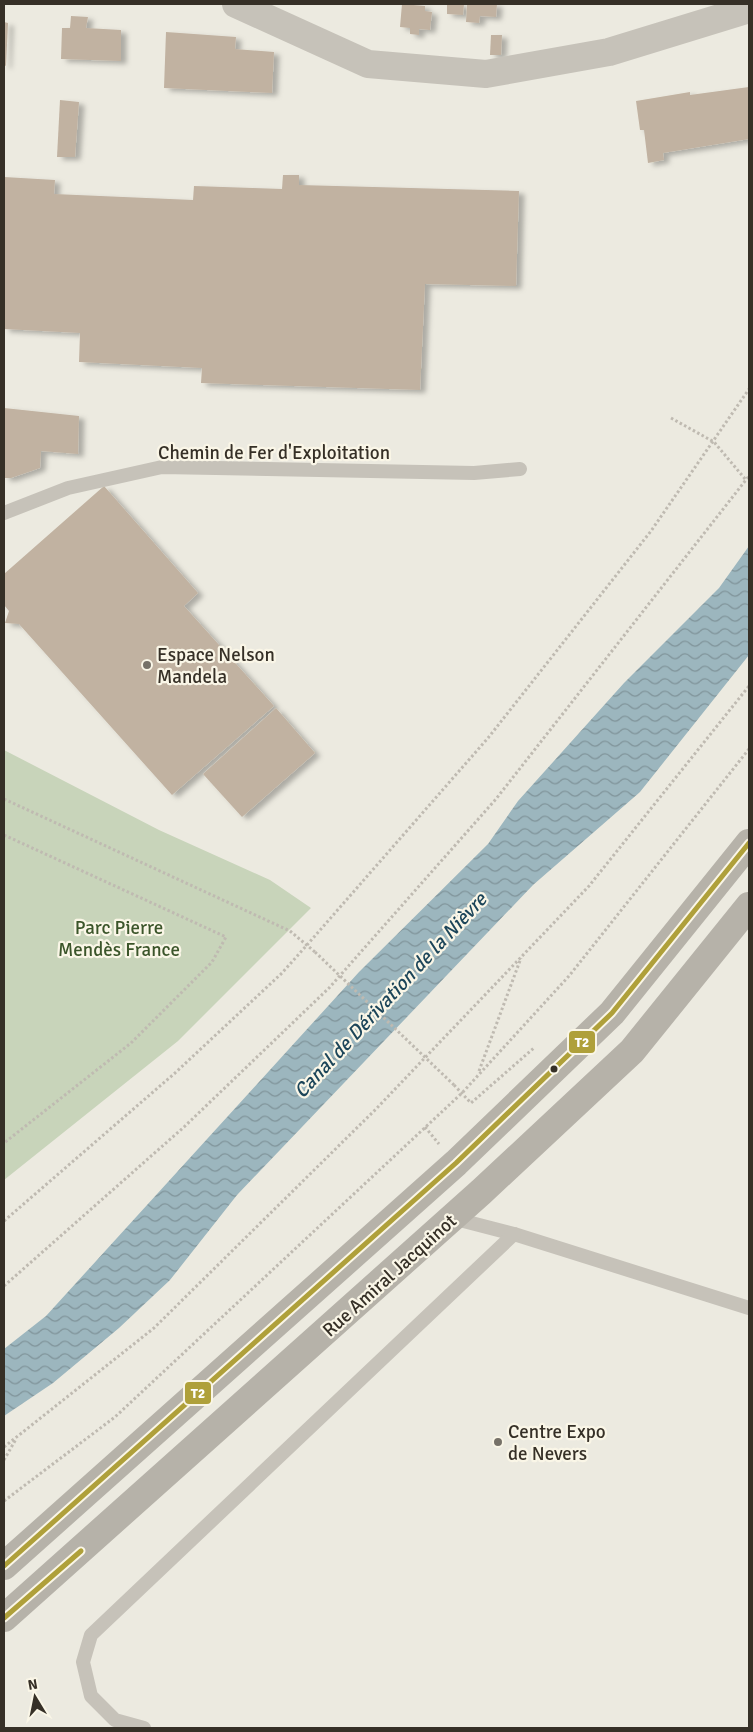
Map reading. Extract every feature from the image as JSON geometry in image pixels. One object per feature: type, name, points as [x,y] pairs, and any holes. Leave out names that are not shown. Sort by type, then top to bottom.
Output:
[{"type":"main road","name":"Rue Amiral Jacquinot","points":[[4,1566],[456,1163],[605,1020],[749,843]]},
{"type":"main road","name":"Rue Amiral Jacquinot","points":[[4,1618],[452,1218],[632,1051],[749,906]]},
{"type":"street","points":[[236,4],[368,64],[486,74],[609,52],[749,9]]},
{"type":"lane","name":"Chemin de Fer d'Exploitation","points":[[4,513],[68,488],[162,467],[474,473],[520,469]]},
{"type":"lane","points":[[452,1218],[514,1234],[749,1308]]},
{"type":"lane","points":[[144,1728],[115,1720],[91,1696],[83,1662],[91,1635],[514,1234]]},
{"type":"path","points":[[4,1221],[175,1073],[282,973],[488,738],[651,531],[749,389]]},
{"type":"path","points":[[671,418],[714,442],[746,480]]},
{"type":"path","points":[[4,1286],[184,1127],[329,988],[496,798],[749,476]]},
{"type":"path","points":[[4,1447],[154,1328],[376,1109],[589,886],[749,686]]},
{"type":"path","points":[[4,1501],[115,1416],[462,1092],[569,976],[749,748]]},
{"type":"path","points":[[4,800],[290,931],[315,952],[462,1092]]},
{"type":"path","points":[[4,835],[226,936],[212,962],[132,1043],[4,1143]]},
{"type":"path","points":[[478,1074],[522,957]]},
{"type":"path","points":[[4,1460],[17,1438]]},
{"type":"green space","name":"Parc Pierre Mendès France","points":[[4,750],[159,830],[270,880],[311,908],[178,1041],[4,1180]]},
{"type":"water","name":"Canal de Dérivation de la Nièvre","points":[[749,546],[749,655],[640,792],[533,885],[237,1195],[170,1280],[119,1328],[53,1383],[4,1416],[4,1349],[46,1316],[359,972],[488,844],[518,801],[624,683],[719,588]]},
{"type":"building","points":[[402,4],[425,6],[425,11],[432,12],[430,30],[419,29],[419,35],[410,34],[410,28],[400,27]]},
{"type":"building","points":[[447,4],[464,4],[463,15],[447,14]]},
{"type":"building","points":[[467,4],[497,4],[496,17],[480,16],[479,23],[466,22]]},
{"type":"building","points":[[71,16],[88,17],[86,28],[121,30],[121,61],[61,59],[62,28],[70,28]]},
{"type":"building","points":[[4,22],[8,23],[6,66],[4,65]]},
{"type":"building","points":[[166,32],[236,37],[235,49],[274,52],[272,93],[164,88]]},
{"type":"building","points":[[491,35],[502,35],[501,55],[490,55]]},
{"type":"building","points":[[749,87],[749,139],[663,153],[664,160],[648,163],[644,130],[640,130],[636,101],[690,92],[690,95]]},
{"type":"building","points":[[60,100],[79,102],[75,157],[57,157]]},
{"type":"building","points":[[283,175],[299,175],[299,185],[519,191],[516,286],[425,284],[420,390],[201,383],[202,368],[79,362],[80,333],[4,329],[4,177],[55,180],[54,194],[193,200],[194,186],[282,189]]},
{"type":"building","points":[[4,408],[79,416],[78,454],[41,451],[40,468],[11,478],[4,478]]},
{"type":"building","name":"Espace Nelson Mandela","points":[[104,486],[198,593],[184,606],[274,706],[172,795],[19,624],[5,623],[9,611],[4,605],[4,574]]},
{"type":"building","points":[[276,708],[315,753],[242,817],[203,774]]},
{"type":"transit line","name":"T2","points":[[4,1566],[456,1163],[612,1013],[749,843]]},
{"type":"transit line","name":"T2","points":[[4,1618],[81,1551]]},
{"type":"place","name":"Espace Nelson Mandela","points":[[147,665]]},
{"type":"place","name":"Centre Expo de Nevers","points":[[498,1442]]}]
